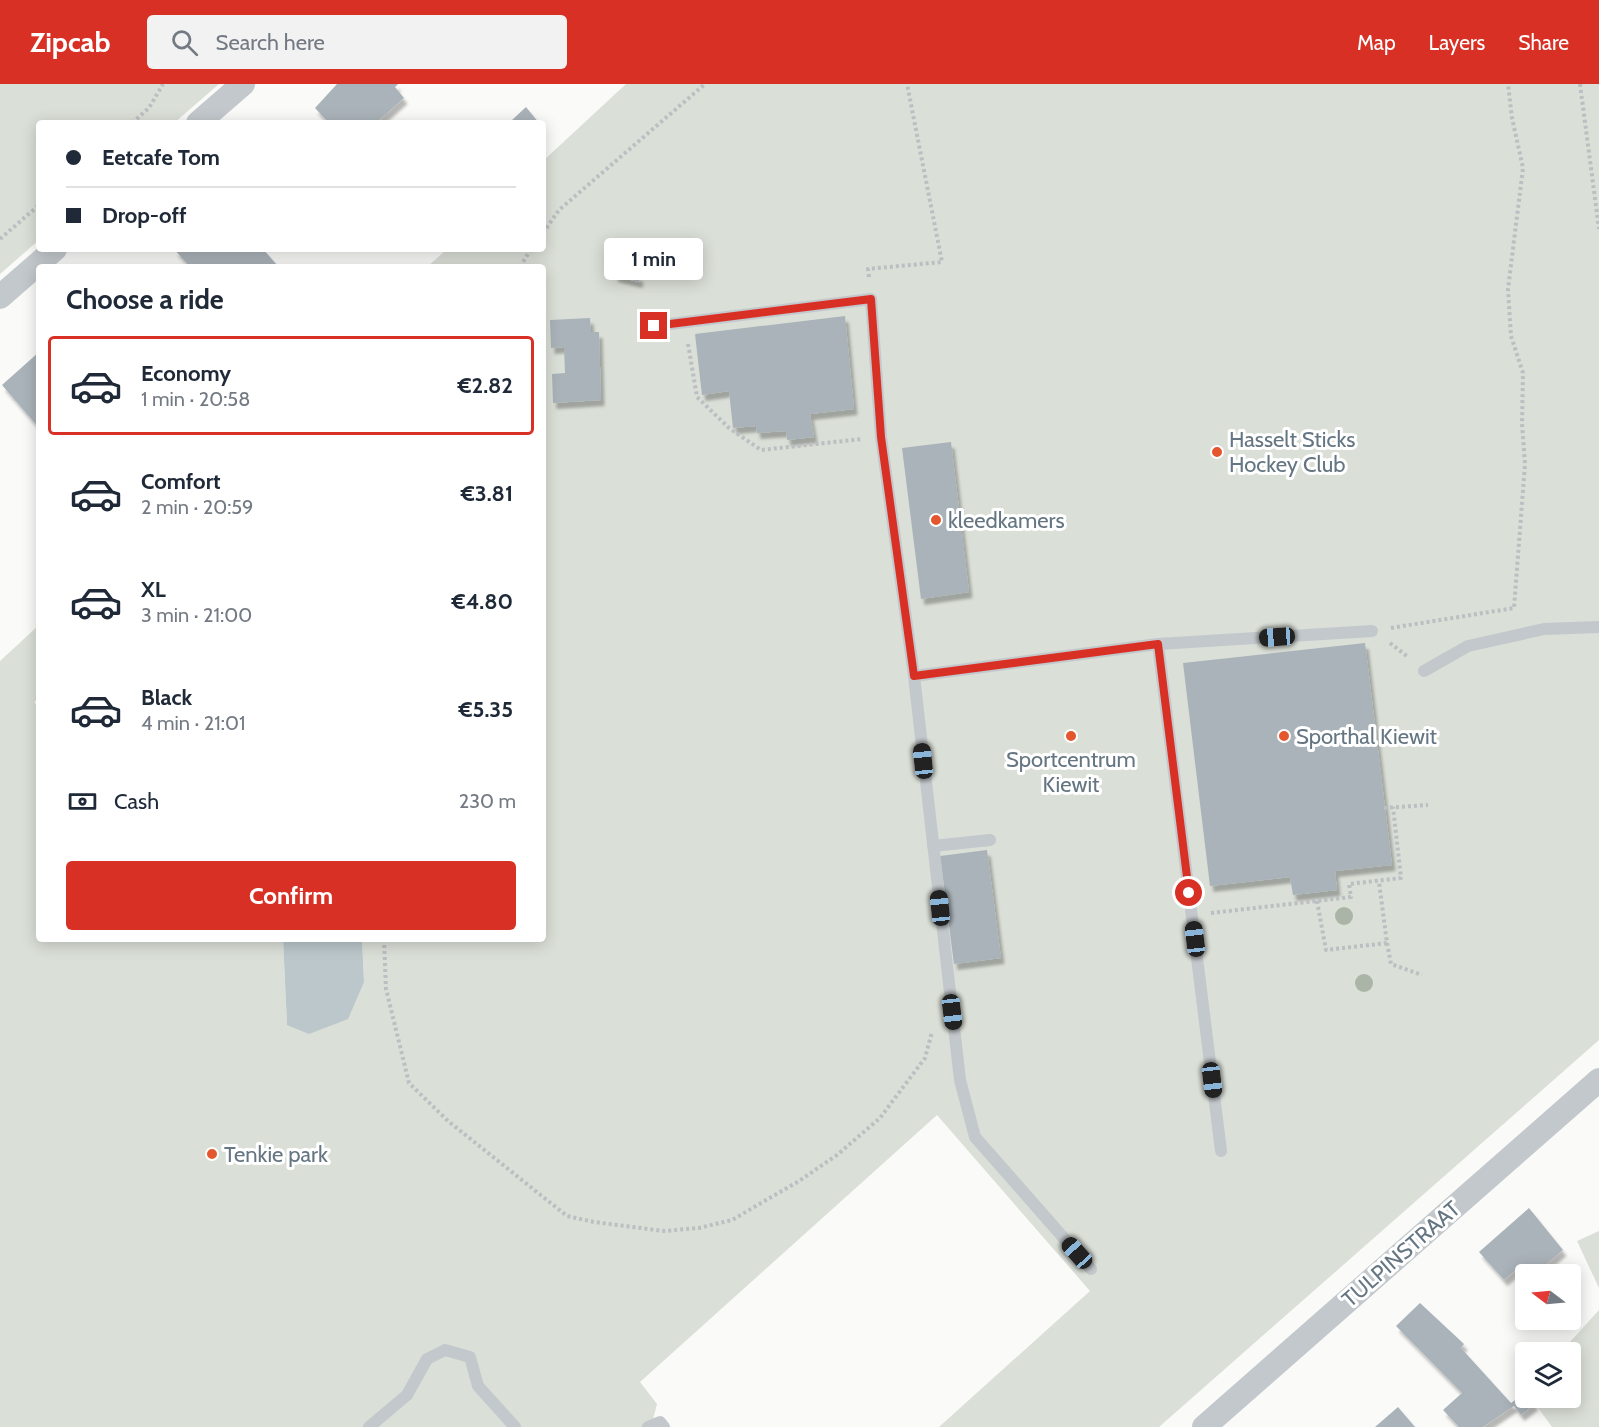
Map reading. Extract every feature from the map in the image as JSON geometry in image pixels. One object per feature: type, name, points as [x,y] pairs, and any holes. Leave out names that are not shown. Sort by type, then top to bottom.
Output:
[{"type":"street","points":[[201,120],[243,84]]},
{"type":"street","points":[[38,264],[52,252]]},
{"type":"street","points":[[0,297],[36,266]]},
{"type":"street","name":"TULPINSTRAAT","points":[[1204,1427],[1599,1080]]},
{"type":"lane","points":[[654,326],[871,299],[881,437],[914,676],[960,1080],[975,1137],[1091,1269]]},
{"type":"lane","points":[[1424,671],[1468,646],[1544,628],[1599,627]]},
{"type":"lane","points":[[914,676],[1158,644],[1372,631]]},
{"type":"lane","points":[[1158,644],[1221,1151]]},
{"type":"lane","points":[[933,846],[990,840]]},
{"type":"lane","points":[[369,1427],[406,1395],[427,1359],[445,1350],[470,1358],[478,1386],[515,1427]]},
{"type":"lane","points":[[648,1427],[660,1422],[664,1427]]},
{"type":"path","points":[[135,120],[149,108],[163,84]]},
{"type":"path","points":[[546,228],[559,210],[705,84]]},
{"type":"path","points":[[871,299],[868,269],[942,262],[907,84]]},
{"type":"path","points":[[1372,631],[1514,608],[1525,464],[1521,424],[1523,373],[1511,336],[1508,289],[1523,168],[1512,118],[1508,84]]},
{"type":"path","points":[[1580,84],[1599,229]]},
{"type":"path","points":[[0,239],[36,208]]},
{"type":"path","points":[[686,322],[697,397],[729,428],[761,450],[881,437]]},
{"type":"path","points":[[1372,631],[1424,671]]},
{"type":"path","points":[[1384,808],[1428,805]]},
{"type":"path","points":[[1192,915],[1351,897],[1349,884],[1401,878],[1393,807]]},
{"type":"path","points":[[1379,882],[1391,964],[1422,975]]},
{"type":"path","points":[[1317,901],[1326,950],[1388,943]]},
{"type":"path","points":[[384,942],[386,989],[409,1083],[457,1128],[567,1216],[594,1222],[664,1231],[699,1228],[732,1220],[837,1155],[880,1118],[925,1058],[933,1028]]},
{"type":"shaded area","points":[[0,84],[219,84],[177,120],[36,120],[36,243],[0,274]]},
{"type":"shaded area","name":"Sportcentrum Kiewit","points":[[626,84],[1599,84],[1599,1040],[1159,1427],[939,1427],[1090,1291],[937,1115],[640,1382],[657,1404],[651,1427],[0,1427],[0,661],[36,628],[36,700],[34,702],[36,704],[36,942],[283,942],[287,1025],[364,982],[362,942],[546,942],[546,264],[430,264],[444,252],[546,252],[546,158]]},
{"type":"shaded area","points":[[283,942],[362,942],[364,982],[348,1019],[309,1034],[287,1025]]},
{"type":"shaded area","points":[[1599,1231],[1599,1288],[1577,1241]]},
{"type":"shaded area","points":[[1599,1310],[1599,1427],[1552,1427],[1538,1408],[1581,1408],[1581,1342],[1570,1342]]},
{"type":"building","points":[[337,84],[398,84],[395,87],[404,98],[379,120],[326,120],[315,108]]},
{"type":"building","points":[[526,107],[537,120],[512,120]]},
{"type":"building","points":[[177,252],[266,252],[276,264],[187,264]]},
{"type":"building","points":[[618,266],[629,268],[628,273],[640,276],[639,282],[614,276]]},
{"type":"building","points":[[845,316],[854,409],[810,414],[814,437],[787,440],[786,431],[757,433],[756,426],[733,428],[729,391],[702,395],[695,334]]},
{"type":"building","points":[[590,318],[591,332],[599,332],[601,400],[553,403],[552,374],[565,373],[564,347],[551,348],[550,320]]},
{"type":"building","points":[[36,355],[36,425],[2,385]]},
{"type":"building","name":"kleedkamers","points":[[951,442],[969,592],[921,599],[902,448]]},
{"type":"building","name":"Sporthal Kiewit","points":[[1365,643],[1392,865],[1335,871],[1337,890],[1293,895],[1290,877],[1210,886],[1183,663]]},
{"type":"building","points":[[987,850],[1001,958],[954,964],[940,856]]},
{"type":"building","points":[[1529,1208],[1563,1250],[1547,1264],[1515,1264],[1515,1271],[1504,1280],[1479,1252]]},
{"type":"building","points":[[1420,1303],[1464,1344],[1461,1348],[1511,1403],[1515,1400],[1515,1407],[1483,1427],[1459,1427],[1443,1410],[1462,1393],[1396,1326]]},
{"type":"building","points":[[1398,1407],[1415,1427],[1375,1427]]},
{"type":"building","points":[[1516,1408],[1530,1408],[1521,1415]]},
{"type":"place","name":"Hasselt Sticks Hockey Club","points":[[1217,452]]},
{"type":"place","name":"kleedkamers","points":[[936,520]]},
{"type":"place","name":"Sportcentrum Kiewit","points":[[1071,736]]},
{"type":"place","name":"Sporthal Kiewit","points":[[1284,736]]},
{"type":"place","name":"Tenkie park","points":[[212,1154]]},
{"type":"route","points":[[654,326],[871,299],[881,437],[914,676],[1158,644],[1189,893]]}]
